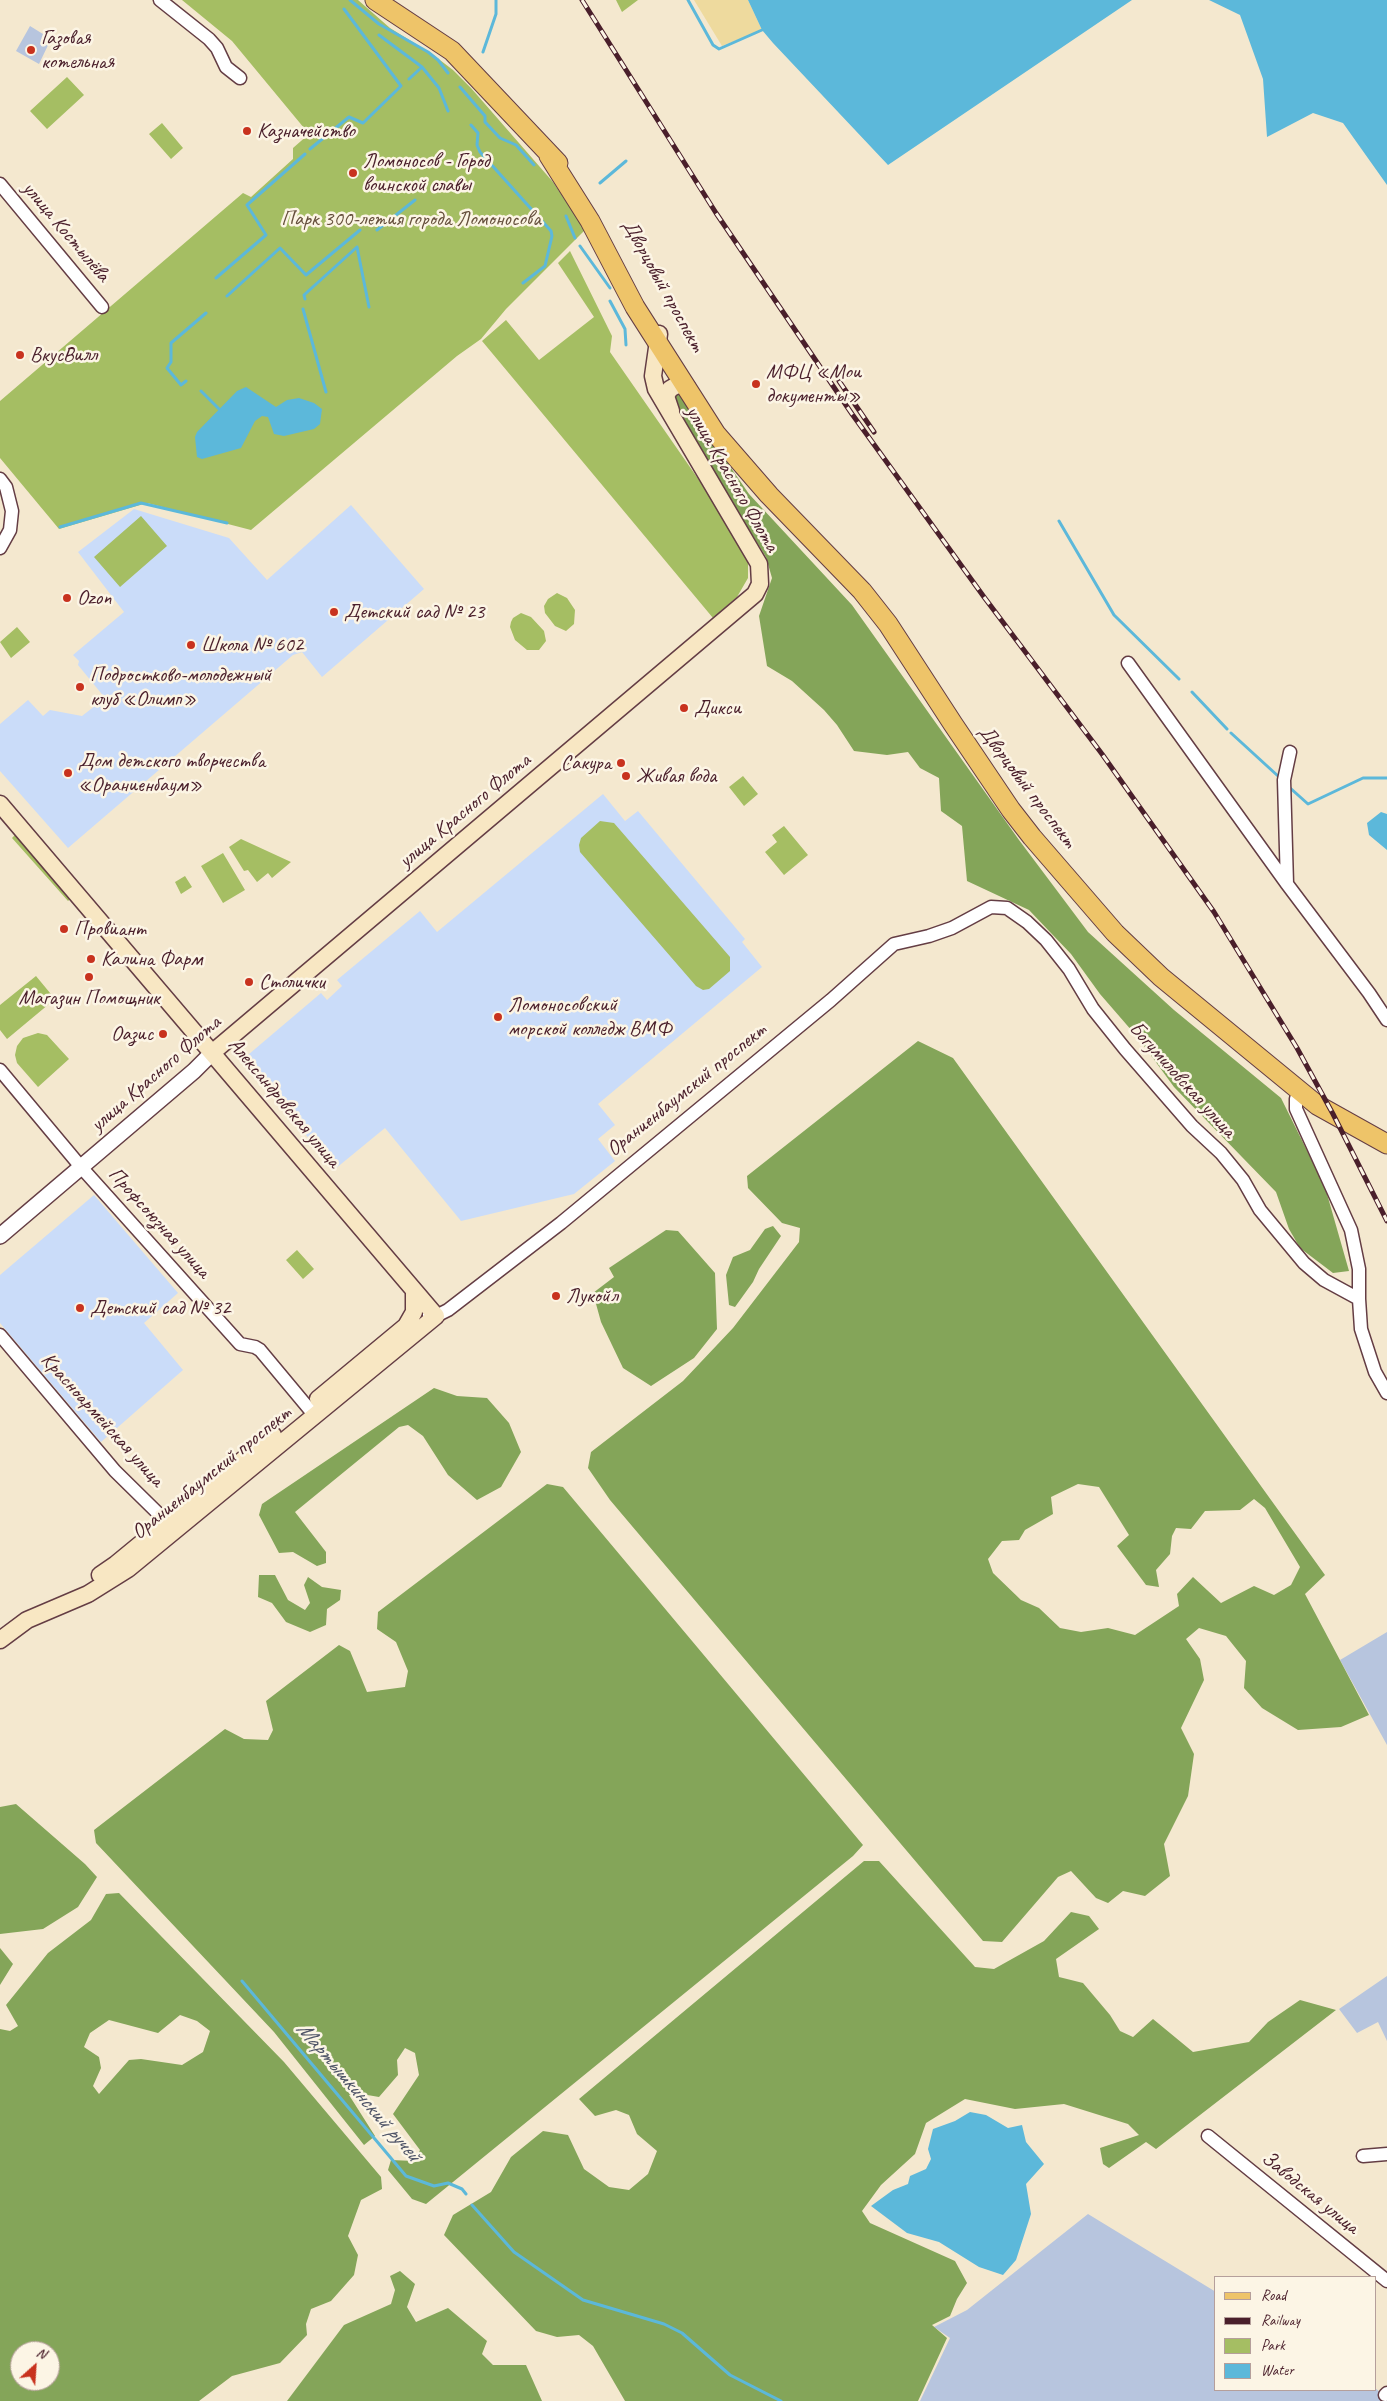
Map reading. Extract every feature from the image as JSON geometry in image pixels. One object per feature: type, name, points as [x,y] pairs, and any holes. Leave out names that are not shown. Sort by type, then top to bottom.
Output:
[{"type":"main road","name":"Дворцовый проспект","points":[[375,0],[452,51],[549,156],[590,221],[635,307],[716,434],[763,488],[862,591],[883,618],[1011,810],[1115,933],[1161,977],[1299,1090],[1334,1114],[1387,1144]]},
{"type":"main road","name":"Дворцовый проспект","points":[[660,344],[724,432],[728,446]]},
{"type":"main road","name":"улица Красного Флота","points":[[213,1052],[755,594],[760,584],[759,564],[656,390],[654,376],[660,344]]},
{"type":"main road","name":"Дворцовый проспект","points":[[675,423],[666,396],[674,386],[687,386]]},
{"type":"main road","name":"Александровская улица","points":[[0,804],[213,1052],[414,1293],[436,1316]]},
{"type":"main road","points":[[414,1293],[414,1312]]},
{"type":"main road","name":"Ораниенбаумский проспект","points":[[311,1412],[406,1326],[414,1312]]},
{"type":"main road","name":"Ораниенбаумский проспект","points":[[0,1631],[24,1612],[75,1590],[171,1526],[311,1412],[436,1316]]},
{"type":"main road","name":"Ораниенбаумский проспект","points":[[0,1640],[27,1620],[102,1586],[128,1569],[171,1526]]},
{"type":"street","points":[[160,0],[209,39],[218,48],[226,66],[240,78]]},
{"type":"street","name":"улица Костылёва","points":[[0,184],[102,307]]},
{"type":"street","points":[[0,479],[6,487],[12,511],[10,530],[0,548]]},
{"type":"street","points":[[1128,663],[1387,1020]]},
{"type":"street","points":[[1287,884],[1284,780],[1290,752]]},
{"type":"street","name":"Богумиловская улица","points":[[973,917],[991,907],[1007,908],[1027,922],[1046,940],[1069,970],[1093,1009],[1179,1111],[1221,1153],[1243,1180],[1260,1210],[1304,1263],[1324,1280],[1359,1299]]},
{"type":"street","name":"Ораниенбаумский проспект","points":[[436,1316],[448,1310],[561,1223],[831,1000],[894,944],[929,936],[973,917]]},
{"type":"street","name":"улица Красного Флота","points":[[0,1236],[194,1071],[213,1052]]},
{"type":"street","name":"Профсоюзная улица","points":[[0,1070],[81,1167],[240,1344],[254,1346],[260,1350],[311,1412]]},
{"type":"street","points":[[1299,1090],[1296,1099],[1296,1109],[1351,1230],[1360,1269],[1361,1329],[1375,1372],[1387,1393]]},
{"type":"street","points":[[414,1312],[436,1316]]},
{"type":"street","name":"Красноармейская улица","points":[[0,1336],[115,1471],[171,1526]]},
{"type":"street","name":"Заводская улица","points":[[1208,2136],[1387,2281]]},
{"type":"street","points":[[1363,2156],[1387,2154]]},
{"type":"shaded area","points":[[30,26],[51,39],[39,64],[16,51]]},
{"type":"shaded area","points":[[351,505],[424,589],[322,677],[302,652],[293,655],[68,848],[0,771],[0,724],[28,700],[43,716],[50,710],[82,716],[105,698],[78,665],[79,661],[73,655],[124,612],[78,552],[134,509],[229,538],[267,580]]},
{"type":"shaded area","name":"Ломоносовский морской колледж ВМФ","points":[[603,794],[625,821],[638,811],[745,939],[742,942],[762,967],[598,1104],[615,1125],[598,1139],[615,1161],[574,1194],[461,1221],[385,1128],[335,1169],[266,1088],[268,1085],[262,1078],[259,1080],[242,1060],[321,993],[327,1000],[342,986],[337,980],[420,911],[437,932]]},
{"type":"shaded area","name":"Детский сад № 32","points":[[94,1195],[178,1293],[144,1323],[183,1370],[101,1442],[0,1323],[0,1275]]},
{"type":"shaded area","points":[[1387,1632],[1387,1745],[1340,1660]]},
{"type":"shaded area","points":[[1387,1976],[1387,2041],[1378,2022],[1357,2033],[1339,2009]]},
{"type":"shaded area","points":[[1088,2214],[1214,2291],[1214,2391],[1377,2390],[1385,2395],[1387,2401],[920,2401],[950,2338],[934,2327],[967,2310]]},
{"type":"green space","name":"Парк 300-летия города Ломоносова","points":[[182,0],[358,0],[390,28],[432,54],[453,70],[471,88],[553,182],[585,230],[506,309],[481,339],[457,356],[251,530],[147,503],[59,529],[0,458],[0,401],[243,193],[251,197],[293,159],[293,148],[309,134],[232,41]]},
{"type":"green space","points":[[616,0],[638,0],[622,12]]},
{"type":"green space","points":[[67,77],[84,95],[47,129],[30,111]]},
{"type":"green space","points":[[162,123],[183,148],[171,159],[149,134]]},
{"type":"green space","points":[[570,251],[612,336],[610,352],[742,542],[748,561],[748,578],[737,597],[713,618],[482,341],[506,320],[539,360],[594,317],[558,263]]},
{"type":"green space","points":[[678,391],[749,494],[852,605],[1019,840],[1088,932],[1174,1010],[1281,1098],[1325,1187],[1349,1271],[1333,1273],[1300,1248],[1289,1229],[1276,1192],[1174,1087],[1139,1039],[1100,994],[1071,954],[1029,910],[967,881],[962,826],[941,811],[939,778],[920,768],[908,752],[887,755],[854,751],[837,725],[824,710],[792,681],[767,666],[759,616],[772,578],[766,557],[686,428],[672,397]]},
{"type":"green space","points":[[141,516],[167,546],[120,587],[94,557]]},
{"type":"green space","points":[[557,593],[567,598],[575,610],[574,624],[566,631],[555,626],[545,613],[544,606],[548,599]]},
{"type":"green space","points":[[521,613],[531,617],[544,631],[546,641],[539,650],[527,650],[515,640],[510,627],[511,622],[513,618]]},
{"type":"green space","points":[[17,627],[30,642],[11,658],[0,642]]},
{"type":"green space","points":[[743,776],[758,794],[744,806],[729,787]]},
{"type":"green space","points":[[600,821],[614,823],[730,957],[730,971],[709,989],[703,990],[696,986],[580,852],[581,838]]},
{"type":"green space","points":[[784,826],[808,855],[784,875],[765,852],[777,842],[772,835]]},
{"type":"green space","points":[[16,834],[71,898],[68,901],[12,838]]},
{"type":"green space","points":[[241,839],[291,862],[272,878],[268,873],[257,882],[248,870],[244,871],[229,847]]},
{"type":"green space","points":[[223,853],[245,890],[223,903],[201,866]]},
{"type":"green space","points":[[185,876],[192,887],[181,894],[175,882]]},
{"type":"green space","points":[[36,976],[55,999],[7,1039],[0,1030],[0,1005]]},
{"type":"green space","points":[[38,1033],[47,1035],[69,1059],[38,1087],[17,1063],[15,1055],[17,1046],[23,1038]]},
{"type":"green space","points":[[918,1041],[953,1058],[1325,1575],[1305,1594],[1369,1715],[1341,1727],[1298,1730],[1262,1708],[1244,1688],[1246,1661],[1226,1636],[1199,1628],[1186,1639],[1200,1659],[1204,1680],[1181,1728],[1194,1754],[1188,1796],[1164,1844],[1170,1876],[1145,1896],[1123,1891],[1108,1903],[1096,1898],[1071,1871],[1058,1877],[1002,1942],[983,1941],[610,1500],[588,1468],[591,1452],[683,1381],[733,1328],[799,1242],[800,1228],[782,1223],[748,1188],[747,1176]],"holes":[[[1078,1484],[1099,1487],[1129,1535],[1117,1546],[1146,1585],[1159,1587],[1156,1570],[1170,1554],[1172,1536],[1176,1528],[1191,1529],[1205,1511],[1240,1510],[1254,1499],[1265,1508],[1300,1567],[1291,1585],[1274,1595],[1254,1586],[1221,1603],[1193,1577],[1177,1594],[1179,1606],[1135,1635],[1108,1628],[1081,1632],[1060,1628],[1039,1608],[1021,1600],[993,1573],[988,1559],[1002,1541],[1019,1540],[1025,1530],[1053,1514],[1051,1497]]]},
{"type":"green space","points":[[773,1226],[781,1236],[759,1269],[753,1282],[735,1307],[729,1305],[726,1275],[733,1257],[750,1250],[765,1229]]},
{"type":"green space","points":[[666,1230],[678,1231],[715,1273],[717,1329],[694,1358],[651,1386],[623,1368],[601,1322],[593,1293],[614,1277],[609,1268]]},
{"type":"green space","points":[[297,1250],[314,1269],[303,1279],[286,1260]]},
{"type":"green space","points":[[434,1388],[457,1396],[487,1398],[509,1423],[521,1452],[501,1487],[477,1500],[448,1475],[423,1436],[408,1425],[399,1427],[295,1512],[326,1552],[326,1563],[317,1566],[293,1552],[279,1553],[259,1515],[262,1504]]},
{"type":"green space","points":[[547,1484],[563,1487],[863,1845],[853,1856],[426,2204],[412,2199],[388,2170],[391,2160],[414,2161],[420,2150],[393,2114],[419,2075],[415,2053],[405,2048],[397,2060],[398,2075],[379,2097],[356,2093],[349,2095],[375,2136],[364,2145],[274,2032],[96,1843],[94,1830],[225,1729],[244,1739],[268,1740],[273,1730],[266,1701],[339,1645],[350,1651],[367,1692],[405,1687],[408,1671],[396,1642],[377,1629],[378,1612]]},
{"type":"green space","points":[[259,1575],[275,1575],[288,1600],[305,1610],[310,1603],[304,1585],[308,1577],[322,1587],[341,1590],[340,1600],[327,1609],[326,1625],[310,1632],[286,1622],[272,1603],[258,1597]]},
{"type":"green space","points":[[16,1804],[85,1864],[97,1877],[78,1907],[43,1929],[0,1934],[0,1807]]},
{"type":"green space","points":[[864,1861],[879,1861],[975,1967],[994,1969],[1044,1941],[1071,1912],[1089,1916],[1099,1929],[1056,1959],[1059,1977],[1083,1983],[1110,2015],[1120,2031],[1133,2037],[1153,2019],[1193,2052],[1249,2042],[1268,2022],[1300,2000],[1336,2010],[1156,2149],[1146,2142],[1109,2168],[1103,2164],[1100,2148],[1139,2135],[1128,2124],[1064,2104],[1015,2109],[965,2099],[926,2123],[915,2154],[881,2185],[862,2211],[870,2223],[955,2261],[967,2283],[957,2299],[950,2316],[932,2325],[947,2338],[918,2401],[625,2401],[593,2346],[579,2335],[557,2337],[536,2331],[444,2235],[453,2215],[491,2192],[511,2157],[543,2131],[568,2135],[584,2169],[609,2187],[629,2190],[648,2174],[657,2151],[637,2134],[629,2115],[616,2110],[595,2116],[579,2099]]},
{"type":"green space","points":[[119,1893],[284,2062],[381,2177],[382,2189],[361,2200],[348,2236],[358,2255],[354,2275],[331,2301],[311,2309],[306,2324],[307,2335],[280,2363],[232,2376],[199,2401],[0,2401],[0,2029],[10,2031],[18,2026],[6,2005],[48,1953],[91,1920],[106,1894]],"holes":[[[180,2015],[197,2021],[210,2031],[203,2052],[182,2065],[141,2059],[129,2060],[99,2094],[93,2086],[101,2068],[99,2057],[84,2047],[90,2033],[109,2020],[158,2033]]]},
{"type":"green space","points":[[0,1948],[13,1964],[0,1985]]},
{"type":"green space","points":[[400,2271],[415,2284],[407,2307],[416,2322],[448,2308],[487,2341],[482,2354],[493,2365],[526,2365],[542,2401],[287,2401],[344,2325],[391,2304],[395,2290],[390,2276]]},
{"type":"sand","points":[[694,0],[748,0],[762,30],[722,46]]},
{"type":"water","points":[[748,0],[1132,0],[888,165],[773,43],[762,30]]},
{"type":"water","points":[[1209,0],[1387,0],[1387,185],[1343,123],[1313,113],[1267,137],[1263,79],[1240,15]]},
{"type":"water","points":[[246,387],[276,407],[287,400],[299,398],[314,403],[322,409],[320,424],[314,429],[284,436],[274,434],[268,417],[262,416],[255,421],[241,448],[202,459],[197,457],[195,437],[197,432],[237,391]]},
{"type":"water","points":[[1381,812],[1387,814],[1387,850],[1369,835],[1367,823]]},
{"type":"water","points":[[970,2112],[986,2115],[1008,2128],[1022,2125],[1026,2142],[1044,2164],[1026,2184],[1031,2214],[1016,2260],[1003,2275],[979,2267],[939,2242],[907,2233],[871,2206],[893,2190],[908,2184],[910,2176],[926,2169],[931,2159],[928,2149],[933,2129],[955,2121]]},
{"type":"waterway","points":[[350,0],[379,24],[428,52],[438,60],[448,73]]},
{"type":"waterway","points":[[483,52],[496,14],[496,0]]},
{"type":"waterway","points":[[688,0],[713,45],[719,49],[762,30]]},
{"type":"waterway","points":[[310,149],[349,117],[363,123],[401,86],[344,9]]},
{"type":"waterway","points":[[379,35],[422,67],[439,88],[448,111]]},
{"type":"waterway","points":[[409,79],[422,67]]},
{"type":"waterway","points":[[460,87],[485,116],[485,122],[500,138],[516,145],[534,165]]},
{"type":"waterway","points":[[471,125],[478,133],[477,145],[480,152],[551,231],[552,236],[545,266],[523,283]]},
{"type":"waterway","points":[[216,278],[266,235],[247,205],[305,154]]},
{"type":"waterway","points":[[600,183],[626,161]]},
{"type":"waterway","points":[[377,230],[415,200]]},
{"type":"waterway","points":[[566,216],[575,238]]},
{"type":"waterway","points":[[227,296],[280,248],[306,275],[360,230]]},
{"type":"waterway","points":[[580,246],[610,288]]},
{"type":"waterway","points":[[357,247],[369,307]]},
{"type":"waterway","points":[[305,299],[304,295],[357,247]]},
{"type":"waterway","points":[[610,301],[625,329],[626,345]]},
{"type":"waterway","points":[[303,309],[326,392]]},
{"type":"waterway","points":[[186,381],[181,385],[167,368],[171,362],[171,343],[206,313]]},
{"type":"waterway","points":[[201,391],[220,410]]},
{"type":"waterway","points":[[60,527],[141,503],[227,523]]},
{"type":"waterway","points":[[1059,521],[1114,615],[1179,679]]},
{"type":"waterway","points":[[1192,692],[1227,729]]},
{"type":"waterway","points":[[1231,733],[1278,776]]},
{"type":"waterway","points":[[1289,787],[1308,804],[1363,778],[1387,778]]},
{"type":"waterway","name":"Мартышкинский ручей","points":[[242,1981],[406,2176],[434,2186],[448,2183],[462,2189],[466,2194]]},
{"type":"waterway","name":"Мартышкинский ручей","points":[[472,2205],[514,2252],[583,2300],[664,2324],[682,2333],[730,2375],[781,2401]]},
{"type":"railway","points":[[582,0],[716,213],[852,414],[984,597],[1102,754],[1214,912],[1297,1048],[1387,1221]]},
{"type":"railway","points":[[839,381],[874,432]]},
{"type":"place","name":"Газовая котельная","points":[[31,50]]},
{"type":"place","name":"Казначейство","points":[[247,131]]},
{"type":"place","name":"Ломоносов - Город воинской славы","points":[[353,173]]},
{"type":"place","name":"ВкусВилл","points":[[20,355]]},
{"type":"place","name":"МФЦ «Мои документы»","points":[[756,384]]},
{"type":"place","name":"Ozon","points":[[67,598]]},
{"type":"place","name":"Детский сад № 23","points":[[334,612]]},
{"type":"place","name":"Школа № 602","points":[[191,645]]},
{"type":"place","name":"Подростково-молодежный клуб «Олимп»","points":[[80,687]]},
{"type":"place","name":"Дикси","points":[[684,708]]},
{"type":"place","name":"Сакура","points":[[621,763]]},
{"type":"place","name":"Дом детского творчества «Ораниенбаум»","points":[[68,773]]},
{"type":"place","name":"Живая вода","points":[[626,776]]},
{"type":"place","name":"Провиант","points":[[64,929]]},
{"type":"place","name":"Калина Фарм","points":[[91,959]]},
{"type":"place","name":"Магазин Помощник","points":[[89,977]]},
{"type":"place","name":"Столички","points":[[249,982]]},
{"type":"place","name":"Ломоносовский морской колледж ВМФ","points":[[498,1017]]},
{"type":"place","name":"Оазис","points":[[163,1034]]},
{"type":"place","name":"Лукойл","points":[[556,1296]]},
{"type":"place","name":"Детский сад № 32","points":[[80,1308]]}]
